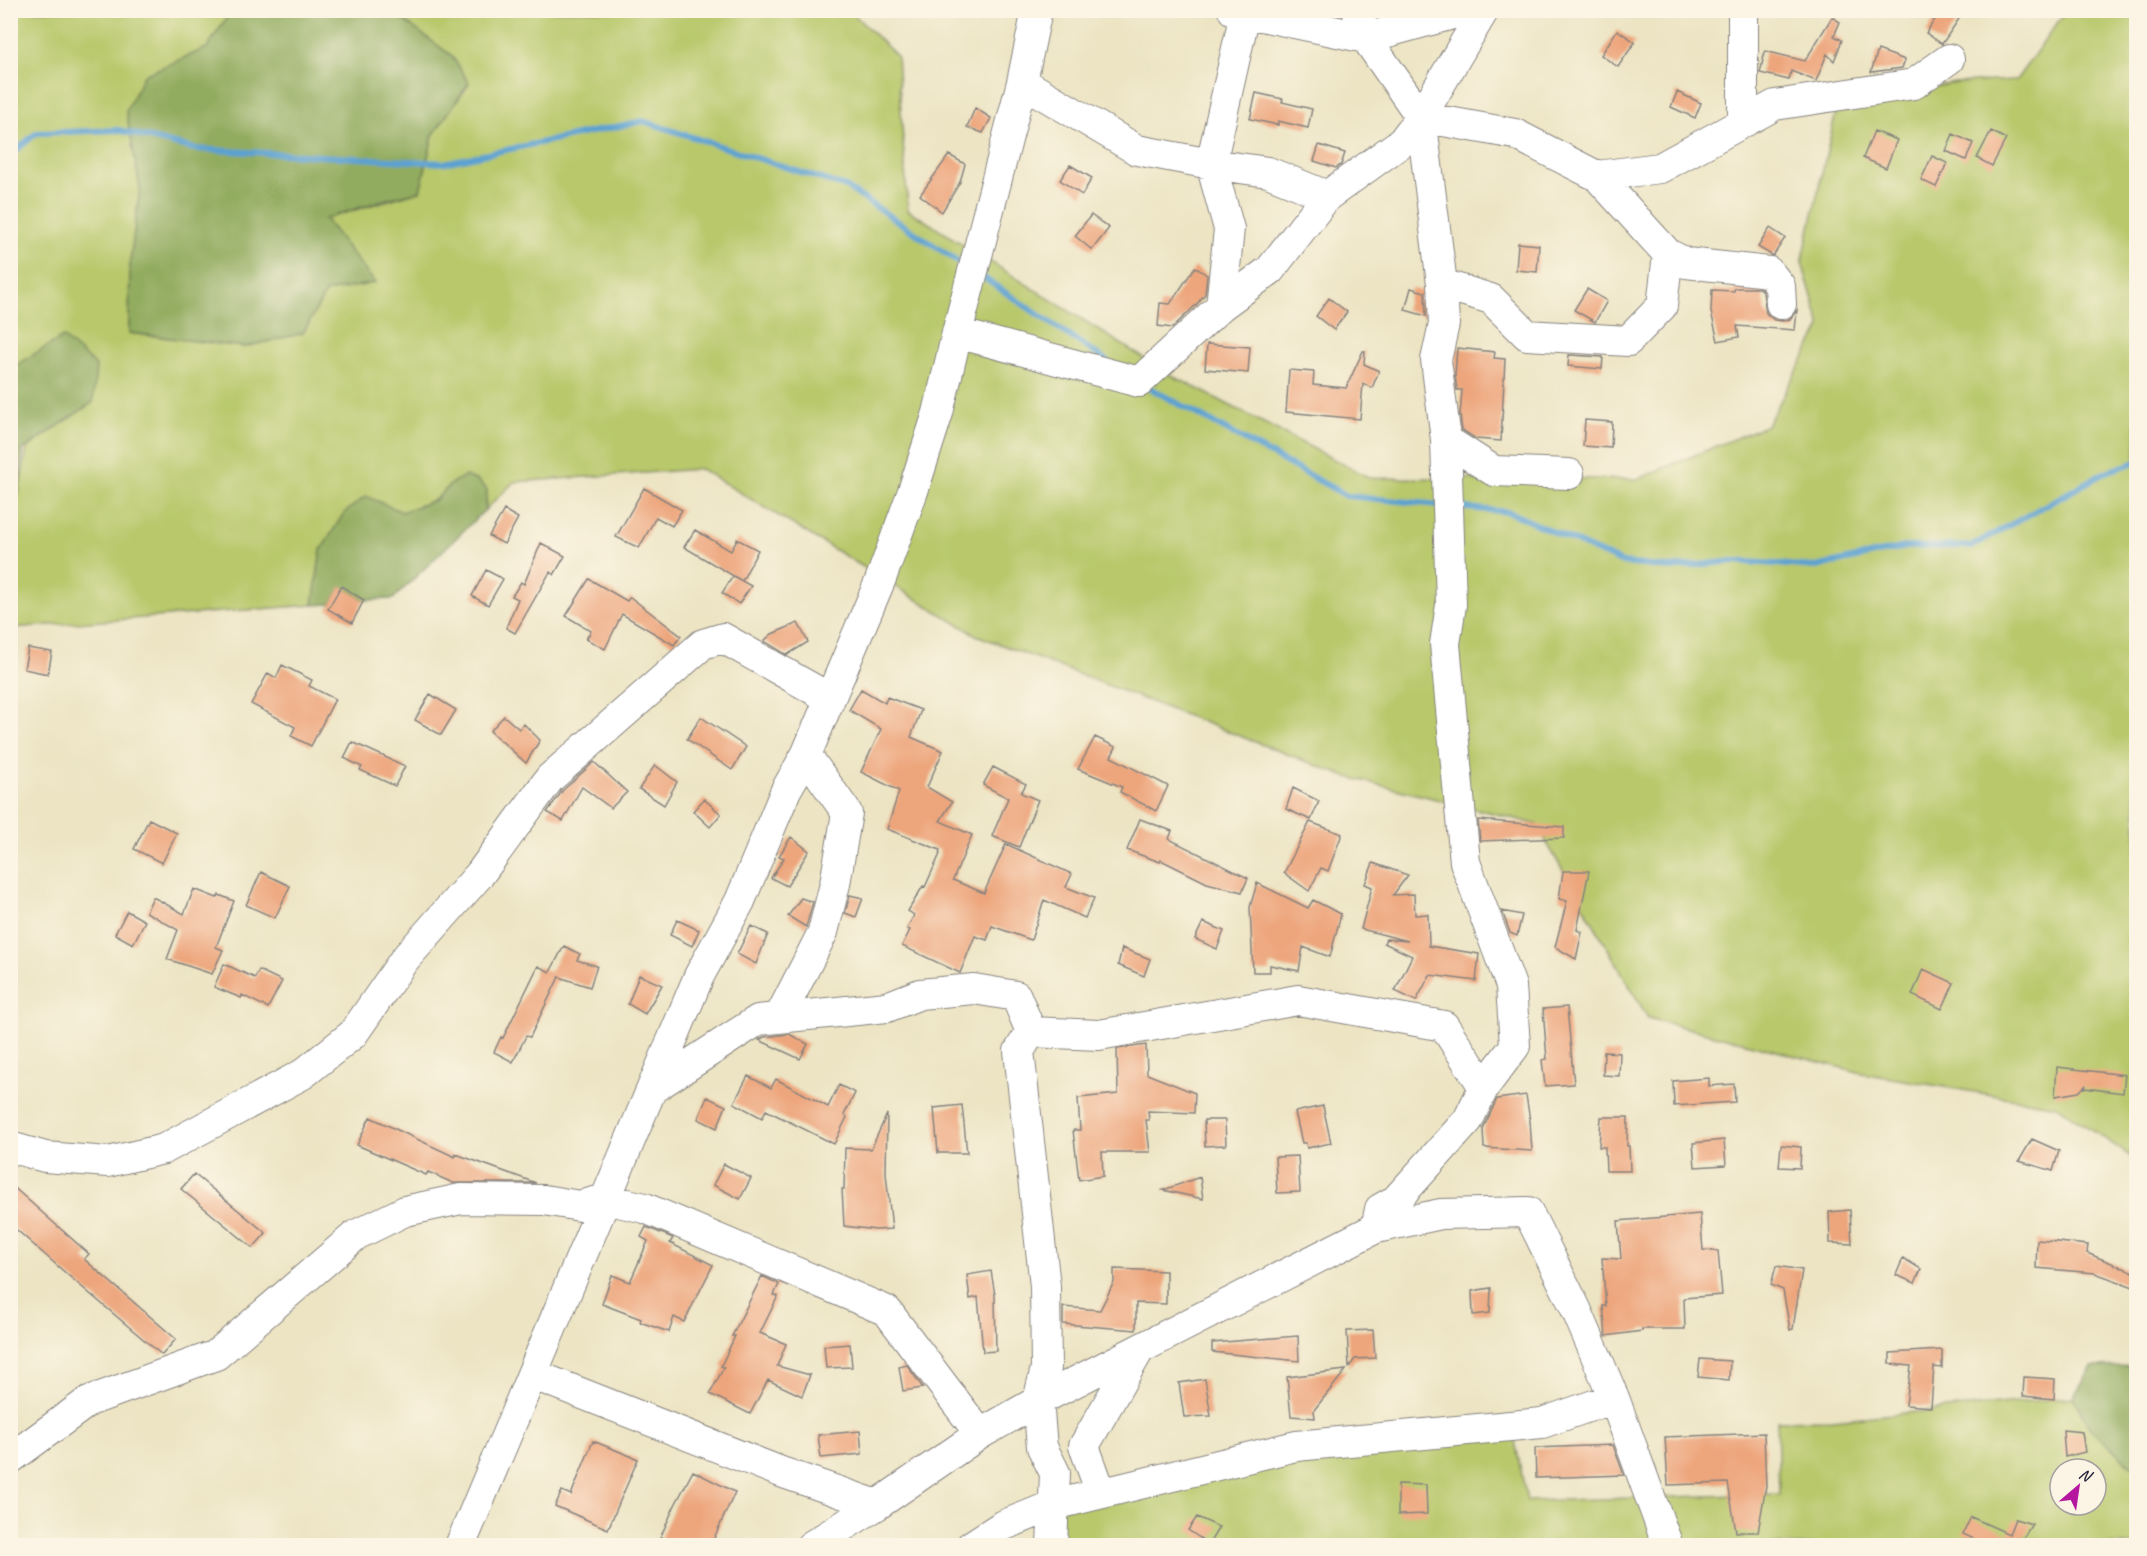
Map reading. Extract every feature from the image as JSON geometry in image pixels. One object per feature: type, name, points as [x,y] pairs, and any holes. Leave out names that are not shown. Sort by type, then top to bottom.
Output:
[{"type":"street","points":[[460,1545],[699,976],[740,901],[786,790],[806,755],[880,580],[913,491],[938,413],[1022,82],[1037,10]]},
{"type":"street","points":[[1221,306],[1229,229],[1210,164],[1239,12],[1361,24],[1467,10]]},
{"type":"street","points":[[957,333],[1139,381],[1221,306],[1270,270],[1327,196],[1402,142],[1421,117],[1484,10]]},
{"type":"street","points":[[1743,10],[1743,122]]},
{"type":"street","points":[[1361,24],[1421,117],[1442,284],[1444,324],[1436,360],[1446,440],[1451,605],[1445,644],[1465,862],[1511,986],[1515,1046],[1484,1087],[1468,1120],[1396,1200],[1380,1209],[1376,1228]]},
{"type":"street","points":[[1597,176],[1659,168],[1775,105],[1914,84],[1949,59]]},
{"type":"street","points":[[1022,82],[1137,150],[1268,172],[1327,196]]},
{"type":"street","points":[[1421,117],[1515,134],[1597,176],[1668,254],[1686,262],[1769,272],[1780,286],[1781,304]]},
{"type":"street","points":[[1442,284],[1491,299],[1527,335],[1628,341],[1662,306],[1668,254]]},
{"type":"street","points":[[1446,440],[1494,471],[1569,474]]},
{"type":"street","points":[[10,1147],[45,1157],[108,1162],[164,1149],[303,1074],[353,1034],[404,960],[480,874],[550,778],[703,644],[723,638],[830,698]]},
{"type":"street","points":[[778,1018],[823,932],[835,884],[847,813],[806,755]]},
{"type":"street","points":[[652,1089],[758,1020],[887,1007],[920,994],[974,989],[1016,996],[1031,1032]]},
{"type":"street","points":[[1031,1032],[1099,1035],[1298,1000],[1444,1026],[1484,1087]]},
{"type":"street","points":[[1031,1032],[1019,1051],[1045,1286],[1046,1368],[1038,1401],[1042,1448],[1055,1473],[1052,1545]]},
{"type":"street","points":[[10,1459],[89,1401],[216,1355],[356,1234],[405,1211],[461,1199],[543,1200],[580,1206],[605,1199],[645,1208],[887,1311],[980,1434]]},
{"type":"street","points":[[811,1545],[877,1505],[980,1434],[1038,1401],[1376,1228],[1441,1214],[1528,1212],[1576,1310],[1614,1398],[1668,1545]]},
{"type":"street","points":[[1101,1493],[1084,1446],[1139,1350]]},
{"type":"street","points":[[532,1374],[781,1473],[877,1505]]},
{"type":"street","points":[[971,1545],[1002,1526],[1054,1505],[1296,1446],[1542,1423],[1614,1398]]},
{"type":"green space","points":[[153,10],[166,16],[169,11],[231,11],[207,48],[144,75],[131,133],[140,188],[130,262],[129,333],[245,347],[303,333],[326,292],[374,283],[325,219],[420,191],[433,135],[469,84],[452,56],[391,11],[850,11],[897,56],[908,210],[1169,374],[1370,478],[1638,479],[1767,425],[1821,327],[1802,263],[1838,103],[1956,83],[2016,80],[2066,11],[2136,11],[2136,1160],[2057,1106],[1862,1073],[1648,1018],[1536,824],[1344,776],[976,635],[701,469],[514,482],[485,510],[487,490],[453,482],[435,500],[402,512],[366,497],[321,550],[313,605],[11,628],[11,504],[19,493],[27,448],[93,402],[11,376],[11,11]]},
{"type":"green space","points":[[231,11],[391,11],[452,56],[469,83],[433,135],[420,191],[383,200],[325,219],[375,283],[326,292],[303,333],[245,347],[129,333],[130,262],[140,188],[126,111],[144,75],[207,48]]},
{"type":"green space","points":[[63,337],[96,366],[93,402],[23,450],[19,494],[11,504],[11,376],[16,365]]},
{"type":"green space","points":[[465,476],[478,481],[487,490],[485,510],[393,599],[364,600],[341,587],[331,604],[313,605],[321,550],[344,513],[366,496],[402,512],[435,500],[453,482]]},
{"type":"green space","points":[[2136,1366],[2136,1468],[2089,1427],[2073,1397],[2092,1367]]},
{"type":"green space","points":[[2073,1397],[2089,1427],[2136,1468],[2136,1545],[1052,1546],[1054,1505],[1296,1446],[1512,1426],[1527,1501],[1779,1494],[1777,1421],[1832,1420]]},
{"type":"building","points":[[1941,10],[1965,10],[1942,44],[1926,33]]},
{"type":"building","points":[[1832,17],[1840,22],[1834,36],[1842,40],[1834,61],[1827,54],[1816,81],[1791,71],[1789,80],[1760,73],[1765,51],[1805,61]]},
{"type":"building","points":[[1617,30],[1635,42],[1618,67],[1601,55]]},
{"type":"building","points":[[1878,50],[1905,60],[1902,68],[1871,72]]},
{"type":"building","points":[[1677,92],[1701,103],[1695,118],[1671,107]]},
{"type":"building","points":[[1256,93],[1312,109],[1308,128],[1278,121],[1278,125],[1250,119]]},
{"type":"building","points":[[975,108],[991,118],[983,133],[967,127]]},
{"type":"building","points":[[1874,131],[1897,140],[1886,168],[1863,158]]},
{"type":"building","points":[[1991,131],[2006,139],[1992,166],[1977,158]]},
{"type":"building","points":[[1953,134],[1973,143],[1966,160],[1946,151]]},
{"type":"building","points":[[1319,145],[1345,153],[1341,165],[1336,168],[1314,161]]},
{"type":"building","points":[[949,155],[965,164],[960,182],[942,212],[920,195]]},
{"type":"building","points":[[1932,156],[1947,163],[1936,187],[1921,180]]},
{"type":"building","points":[[1070,165],[1092,178],[1082,195],[1060,180]]},
{"type":"building","points":[[1091,215],[1109,228],[1092,250],[1075,236]]},
{"type":"building","points":[[1770,228],[1785,238],[1773,256],[1758,247]]},
{"type":"building","points":[[1518,243],[1539,245],[1537,272],[1516,270]]},
{"type":"building","points":[[1195,267],[1207,275],[1205,294],[1172,328],[1158,326],[1160,303],[1170,304]]},
{"type":"building","points":[[1411,288],[1425,292],[1426,316],[1405,310]]},
{"type":"building","points":[[1735,288],[1760,288],[1763,292],[1766,313],[1774,320],[1790,319],[1797,310],[1795,330],[1737,326],[1739,337],[1718,341],[1711,312],[1712,290],[1734,291]]},
{"type":"building","points":[[1587,289],[1607,301],[1595,322],[1574,310]]},
{"type":"building","points":[[1329,298],[1347,312],[1334,330],[1316,316]]},
{"type":"building","points":[[1207,344],[1250,347],[1248,373],[1205,369]]},
{"type":"building","points":[[1457,348],[1495,352],[1494,358],[1505,359],[1501,441],[1476,439],[1462,430],[1460,415],[1462,390],[1457,390],[1455,375]]},
{"type":"building","points":[[1365,351],[1364,364],[1379,371],[1372,388],[1363,384],[1360,419],[1286,412],[1289,370],[1314,372],[1313,385],[1346,388]]},
{"type":"building","points":[[1569,355],[1603,357],[1602,369],[1568,366]]},
{"type":"building","points":[[1585,420],[1612,422],[1611,448],[1583,446]]},
{"type":"building","points":[[644,488],[682,510],[672,526],[656,517],[639,548],[616,537]]},
{"type":"building","points":[[504,510],[518,518],[504,544],[489,536]]},
{"type":"building","points":[[695,530],[731,551],[737,539],[758,550],[742,581],[684,547]]},
{"type":"building","points":[[541,543],[565,556],[554,575],[550,572],[515,633],[506,628],[518,599],[512,596],[521,582],[524,584]]},
{"type":"building","points":[[486,570],[503,579],[488,605],[472,596]]},
{"type":"building","points":[[733,576],[751,586],[739,604],[722,593]]},
{"type":"building","points":[[589,579],[627,601],[630,597],[681,636],[674,645],[622,614],[605,649],[586,639],[591,631],[566,616]]},
{"type":"building","points":[[341,586],[364,600],[352,623],[328,609]]},
{"type":"building","points":[[798,623],[808,642],[787,655],[764,641],[772,634]]},
{"type":"building","points":[[28,648],[52,652],[48,674],[24,669]]},
{"type":"building","points":[[282,665],[312,680],[309,686],[335,699],[311,746],[291,736],[295,727],[251,704],[268,673],[276,678]]},
{"type":"building","points":[[861,689],[885,703],[887,697],[921,710],[911,737],[943,751],[927,787],[952,802],[940,821],[972,835],[953,880],[984,893],[1006,844],[1072,874],[1066,887],[1094,898],[1085,918],[1044,900],[1031,940],[992,926],[987,940],[975,936],[960,973],[902,946],[914,915],[908,911],[923,886],[925,887],[940,850],[887,829],[899,791],[861,772],[881,729],[849,710]]},
{"type":"building","points":[[430,694],[456,710],[441,735],[415,720]]},
{"type":"building","points":[[504,716],[519,729],[524,724],[540,740],[526,763],[490,731]]},
{"type":"building","points":[[701,717],[746,747],[732,770],[687,739]]},
{"type":"building","points":[[1095,737],[1116,747],[1111,757],[1168,786],[1156,811],[1120,792],[1122,787],[1078,769]]},
{"type":"building","points":[[352,742],[405,766],[395,786],[360,770],[362,767],[344,758]]},
{"type":"building","points":[[594,762],[627,792],[611,808],[582,787],[563,821],[547,812],[563,790]]},
{"type":"building","points":[[655,765],[677,782],[664,805],[639,789]]},
{"type":"building","points":[[993,767],[1026,784],[1021,793],[1038,800],[1019,847],[992,836],[1008,798],[983,785]]},
{"type":"building","points":[[1293,788],[1319,801],[1311,820],[1286,809]]},
{"type":"building","points":[[704,799],[721,814],[710,827],[693,811]]},
{"type":"building","points":[[149,819],[177,833],[162,863],[134,849]]},
{"type":"building","points":[[1140,819],[1172,831],[1169,839],[1248,878],[1242,892],[1207,883],[1161,860],[1160,862],[1127,850]]},
{"type":"building","points":[[1478,820],[1564,827],[1564,838],[1480,841]]},
{"type":"building","points":[[1310,822],[1342,834],[1328,871],[1321,868],[1309,891],[1284,873]]},
{"type":"building","points":[[791,837],[809,851],[787,886],[771,878],[784,858],[779,856]]},
{"type":"building","points":[[1373,863],[1408,875],[1393,895],[1414,894],[1415,915],[1428,914],[1429,946],[1479,954],[1476,981],[1430,975],[1416,1001],[1395,991],[1412,956],[1384,943],[1386,939],[1408,941],[1361,929],[1372,887],[1365,884]]},
{"type":"building","points":[[1563,871],[1589,871],[1577,930],[1582,932],[1576,959],[1555,947],[1567,901],[1559,899]]},
{"type":"building","points":[[261,872],[290,886],[275,918],[246,905]]},
{"type":"building","points":[[1257,883],[1308,908],[1313,900],[1341,914],[1330,957],[1303,947],[1299,971],[1270,965],[1270,972],[1253,972],[1250,907]]},
{"type":"building","points":[[194,889],[217,898],[219,895],[234,901],[216,947],[223,950],[212,974],[167,959],[178,930],[146,912],[153,897],[184,914]]},
{"type":"building","points":[[850,895],[863,898],[856,917],[845,913]]},
{"type":"building","points":[[801,898],[813,902],[806,927],[788,916]]},
{"type":"building","points":[[127,911],[145,921],[133,944],[115,934]]},
{"type":"building","points":[[1502,911],[1522,915],[1517,936],[1510,933]]},
{"type":"building","points":[[677,920],[699,930],[692,946],[670,935]]},
{"type":"building","points":[[1203,922],[1224,931],[1217,949],[1195,939]]},
{"type":"building","points":[[751,926],[768,934],[756,964],[737,954]]},
{"type":"building","points":[[564,946],[580,954],[577,960],[597,966],[590,987],[559,977],[530,1037],[526,1036],[513,1062],[494,1052],[538,966],[550,972]]},
{"type":"building","points":[[1122,948],[1150,959],[1144,976],[1118,965]]},
{"type":"building","points":[[224,964],[255,978],[259,970],[282,981],[268,1008],[242,995],[241,998],[214,987]]},
{"type":"building","points":[[1923,969],[1954,983],[1942,1009],[1912,995]]},
{"type":"building","points":[[639,975],[662,985],[645,1014],[628,1004]]},
{"type":"building","points":[[1567,1007],[1574,1084],[1545,1086],[1542,1060],[1547,1059],[1543,1009]]},
{"type":"building","points":[[789,1034],[808,1044],[800,1059],[759,1040],[764,1037]]},
{"type":"building","points":[[1146,1045],[1147,1074],[1195,1093],[1194,1113],[1148,1111],[1149,1120],[1146,1120],[1150,1152],[1102,1152],[1103,1176],[1079,1180],[1073,1130],[1080,1130],[1078,1098],[1118,1094],[1117,1049]]},
{"type":"building","points":[[1604,1052],[1620,1053],[1619,1076],[1603,1075]]},
{"type":"building","points":[[2057,1067],[2125,1075],[2123,1093],[2085,1088],[2086,1085],[2079,1092],[2055,1096]]},
{"type":"building","points":[[748,1076],[771,1088],[776,1079],[828,1107],[839,1085],[855,1093],[834,1144],[766,1110],[762,1118],[734,1103]]},
{"type":"building","points":[[1709,1078],[1709,1086],[1734,1084],[1735,1102],[1674,1106],[1673,1081]]},
{"type":"building","points":[[1526,1095],[1532,1151],[1484,1148],[1483,1129],[1497,1099]]},
{"type":"building","points":[[707,1097],[726,1106],[717,1128],[698,1119]]},
{"type":"building","points":[[962,1105],[967,1153],[938,1153],[934,1108]]},
{"type":"building","points":[[1323,1106],[1331,1143],[1307,1148],[1306,1143],[1302,1143],[1295,1112]]},
{"type":"building","points":[[887,1114],[886,1173],[892,1229],[876,1230],[844,1226],[842,1189],[844,1189],[845,1148],[871,1149]]},
{"type":"building","points":[[370,1117],[455,1157],[456,1154],[536,1183],[453,1183],[428,1172],[426,1175],[357,1145]]},
{"type":"building","points":[[1601,1117],[1628,1117],[1627,1146],[1629,1146],[1630,1171],[1606,1171],[1605,1147],[1599,1147]]},
{"type":"building","points":[[1204,1120],[1225,1120],[1226,1145],[1205,1146]]},
{"type":"building","points":[[2032,1139],[2059,1151],[2053,1171],[2019,1161]]},
{"type":"building","points":[[1724,1140],[1726,1165],[1695,1167],[1693,1143]]},
{"type":"building","points":[[1781,1145],[1801,1147],[1800,1168],[1779,1167]]},
{"type":"building","points":[[1298,1156],[1300,1192],[1277,1193],[1275,1157]]},
{"type":"building","points":[[724,1164],[751,1178],[740,1199],[713,1185]]},
{"type":"building","points":[[194,1174],[266,1233],[253,1248],[181,1189]]},
{"type":"building","points":[[1200,1177],[1203,1199],[1163,1190]]},
{"type":"building","points":[[10,1184],[89,1254],[84,1259],[176,1339],[162,1355],[10,1224]]},
{"type":"building","points":[[1850,1210],[1852,1244],[1830,1243],[1829,1212]]},
{"type":"building","points":[[1700,1214],[1703,1250],[1718,1251],[1722,1295],[1684,1298],[1685,1329],[1642,1329],[1642,1331],[1606,1336],[1602,1258],[1621,1259],[1618,1221]]},
{"type":"building","points":[[646,1227],[673,1238],[670,1243],[713,1265],[684,1322],[674,1317],[669,1332],[640,1322],[641,1319],[602,1304],[612,1275],[630,1282],[648,1241],[641,1237]]},
{"type":"building","points":[[2037,1240],[2088,1245],[2087,1253],[2136,1273],[2136,1288],[2095,1273],[2036,1268]]},
{"type":"building","points":[[1903,1258],[1921,1269],[1915,1283],[1896,1275]]},
{"type":"building","points":[[1776,1266],[1802,1270],[1793,1329],[1790,1330],[1783,1290],[1771,1285]]},
{"type":"building","points":[[1114,1269],[1166,1271],[1166,1304],[1136,1303],[1136,1330],[1063,1324],[1063,1307],[1100,1310],[1114,1282]]},
{"type":"building","points":[[991,1271],[995,1295],[996,1351],[983,1352],[978,1297],[970,1299],[967,1275]]},
{"type":"building","points":[[762,1276],[779,1284],[774,1295],[778,1296],[760,1333],[786,1344],[777,1366],[810,1375],[802,1396],[768,1380],[750,1414],[710,1394],[724,1367],[721,1366],[735,1336],[732,1336]]},
{"type":"building","points":[[1491,1288],[1490,1313],[1473,1315],[1472,1291]]},
{"type":"building","points":[[1373,1330],[1375,1358],[1355,1359],[1349,1367],[1347,1331]]},
{"type":"building","points":[[1298,1336],[1299,1361],[1212,1352],[1212,1343]]},
{"type":"building","points":[[850,1344],[852,1367],[826,1368],[824,1346]]},
{"type":"building","points":[[1942,1350],[1942,1368],[1934,1367],[1931,1407],[1906,1405],[1911,1366],[1890,1364],[1890,1353]]},
{"type":"building","points":[[1700,1359],[1730,1361],[1729,1380],[1698,1377]]},
{"type":"building","points":[[907,1365],[923,1388],[903,1391],[899,1367]]},
{"type":"building","points":[[1346,1370],[1314,1410],[1315,1418],[1291,1416],[1287,1377]]},
{"type":"building","points":[[2024,1377],[2055,1379],[2054,1399],[2023,1396]]},
{"type":"building","points":[[1205,1379],[1211,1416],[1184,1417],[1179,1383]]},
{"type":"building","points":[[2063,1430],[2082,1432],[2085,1452],[2065,1457]]},
{"type":"building","points":[[860,1431],[862,1454],[821,1458],[818,1435]]},
{"type":"building","points":[[1764,1433],[1766,1486],[1758,1532],[1736,1532],[1728,1483],[1668,1485],[1665,1437]]},
{"type":"building","points":[[593,1441],[638,1459],[608,1529],[555,1506],[562,1491],[571,1495]]},
{"type":"building","points":[[1613,1445],[1624,1475],[1536,1478],[1535,1448]]},
{"type":"building","points":[[693,1471],[735,1492],[711,1545],[657,1545],[674,1507]]},
{"type":"building","points":[[1398,1484],[1426,1485],[1427,1514],[1398,1515]]},
{"type":"building","points":[[1197,1517],[1219,1527],[1209,1544],[1188,1530]]},
{"type":"building","points":[[1971,1517],[2009,1534],[2015,1519],[2032,1524],[2022,1540],[2034,1545],[1987,1545],[1963,1534]]},
{"type":"waterway","points":[[10,156],[36,133],[118,130],[195,149],[444,163],[643,121],[846,187],[965,266]]},
{"type":"waterway","points":[[981,276],[1107,361]]},
{"type":"waterway","points":[[1146,386],[1347,496],[1440,505]]},
{"type":"waterway","points":[[1456,507],[1509,512],[1623,563],[1670,568],[1734,561],[1816,567],[1905,547],[1972,546],[2106,472],[2136,462]]}]
